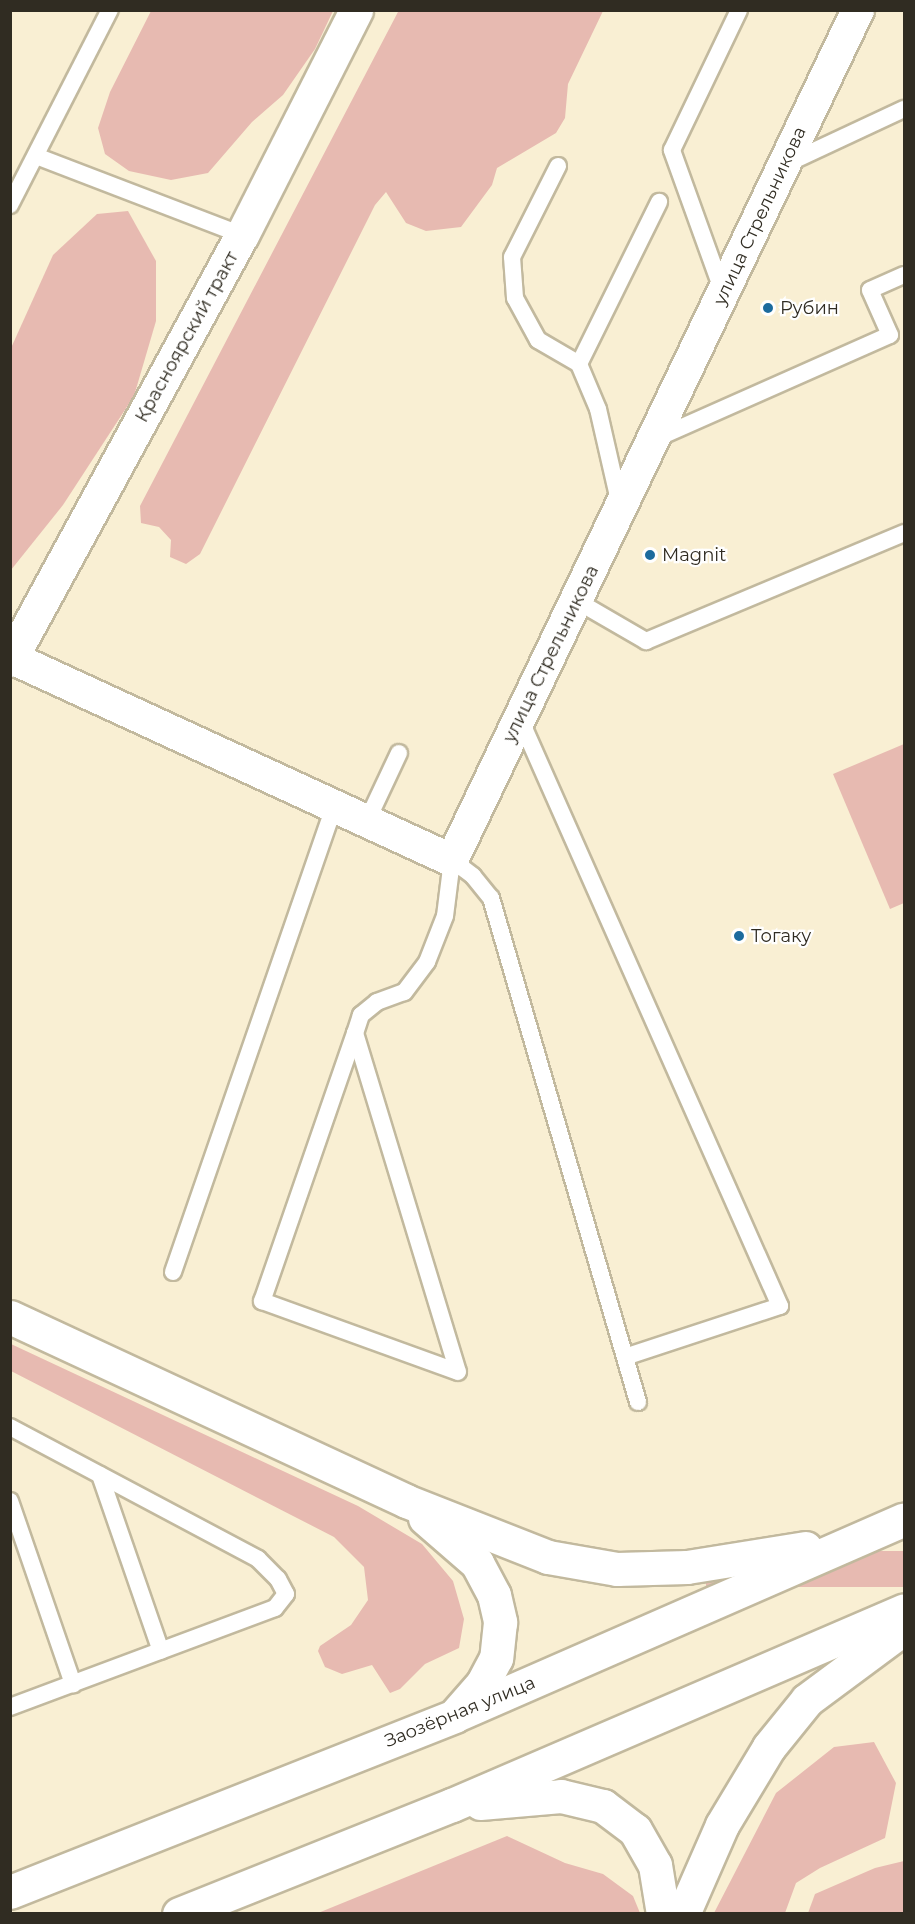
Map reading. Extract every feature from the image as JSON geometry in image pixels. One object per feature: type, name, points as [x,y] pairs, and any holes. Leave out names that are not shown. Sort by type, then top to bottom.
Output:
[{"type":"main road","name":"Красноярский тракт","points":[[11,659],[242,235],[356,10]]},
{"type":"main road","points":[[10,1317],[406,1501],[548,1557],[617,1569],[687,1567],[763,1557],[891,1525]]},
{"type":"main road","points":[[406,1501],[477,1563],[494,1595],[498,1613],[495,1658],[482,1684],[454,1716]]},
{"type":"main road","name":"Заозёрная улица","points":[[10,1892],[454,1716],[891,1525]]},
{"type":"main road","points":[[179,1914],[452,1805],[904,1610]]},
{"type":"main road","points":[[683,1914],[722,1825],[769,1747],[807,1700],[904,1628]]},
{"type":"main road","points":[[452,1805],[561,1796],[603,1806],[635,1830],[655,1865],[663,1914]]},
{"type":"street","name":"улица Стрельникова","points":[[452,860],[858,10]]},
{"type":"street","points":[[11,659],[452,860]]},
{"type":"lane","points":[[10,205],[110,10]]},
{"type":"lane","points":[[723,293],[672,150],[739,10]]},
{"type":"lane","points":[[784,164],[904,109]]},
{"type":"lane","points":[[36,156],[242,235]]},
{"type":"lane","points":[[558,166],[512,257],[515,298],[538,340],[579,364],[598,409],[621,509]]},
{"type":"lane","points":[[579,364],[658,202]]},
{"type":"lane","points":[[654,440],[890,334],[870,290],[904,275]]},
{"type":"lane","points":[[577,601],[646,641],[904,533]]},
{"type":"lane","points":[[520,719],[780,1306],[625,1357]]},
{"type":"lane","points":[[367,821],[399,753]]},
{"type":"lane","points":[[173,1272],[334,806]]},
{"type":"lane","points":[[355,1033],[458,1372],[262,1301],[361,1015],[377,1002],[404,992],[426,962],[445,916],[452,860]]},
{"type":"lane","points":[[452,860],[473,876],[491,898],[638,1402]]},
{"type":"lane","points":[[10,1427],[258,1560],[278,1580],[286,1594],[275,1608],[10,1707]]},
{"type":"lane","points":[[100,1475],[162,1651]]},
{"type":"lane","points":[[10,1501],[73,1684]]},
{"type":"shaded area","points":[[151,10],[333,11],[315,49],[283,95],[252,122],[208,173],[171,180],[129,171],[105,154],[98,128],[110,92]]},
{"type":"shaded area","points":[[399,10],[603,11],[568,84],[565,118],[556,133],[497,168],[492,185],[461,227],[426,231],[406,223],[386,192],[375,205],[200,554],[186,564],[170,557],[171,540],[159,527],[141,523],[140,506]]},
{"type":"shaded area","points":[[128,211],[156,261],[156,321],[134,396],[63,505],[11,570],[11,348],[53,255],[97,214]]},
{"type":"shaded area","points":[[904,744],[904,903],[890,909],[833,774]]},
{"type":"shaded area","points":[[11,1344],[358,1506],[422,1544],[453,1581],[464,1619],[459,1648],[425,1664],[400,1689],[390,1693],[372,1665],[342,1674],[325,1667],[318,1651],[320,1646],[351,1625],[368,1600],[364,1567],[334,1537],[11,1371]]},
{"type":"shaded area","points":[[706,1551],[904,1551],[904,1587],[706,1587]]},
{"type":"shaded area","points":[[874,1742],[896,1783],[885,1838],[820,1868],[796,1883],[785,1913],[714,1913],[776,1793],[834,1747]]},
{"type":"shaded area","points":[[507,1836],[565,1863],[603,1874],[633,1896],[640,1913],[318,1913]]},
{"type":"shaded area","points":[[904,1861],[904,1913],[808,1913],[815,1894],[875,1868]]},
{"type":"place","name":"Рубин","points":[[768,308]]},
{"type":"place","name":"Magnit","points":[[650,555]]},
{"type":"place","name":"Тогаку","points":[[739,936]]}]
